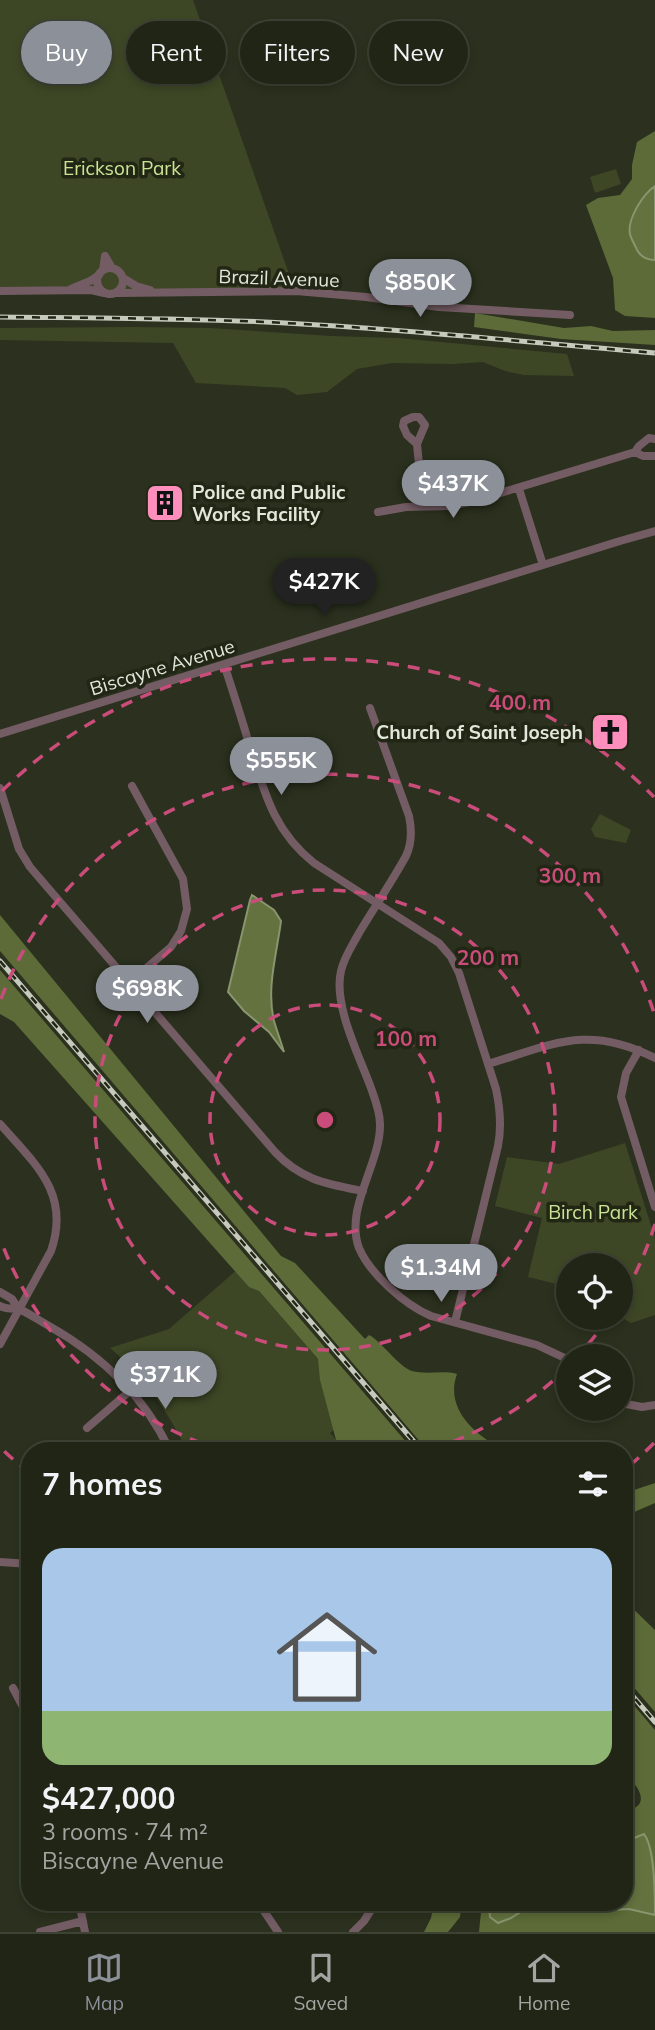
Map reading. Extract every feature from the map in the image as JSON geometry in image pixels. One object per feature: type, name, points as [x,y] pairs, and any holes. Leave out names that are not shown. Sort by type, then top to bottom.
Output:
[{"type":"street","name":"Brazil Avenue","points":[[65,292],[90,281],[104,271],[119,271],[123,278],[136,286],[153,291]]},
{"type":"street","points":[[104,271],[98,287],[104,293]]},
{"type":"street","points":[[118,293],[123,286],[123,278]]},
{"type":"street","name":"Brazil Avenue","points":[[0,291],[91,290],[110,295],[153,291],[296,291],[439,307],[570,315]]},
{"type":"street","points":[[378,512],[463,504],[635,452],[644,441],[655,439]]},
{"type":"street","points":[[417,444],[423,506]]},
{"type":"street","points":[[635,452],[643,456],[655,456]]},
{"type":"street","points":[[519,489],[543,565]]},
{"type":"street","name":"Biscayne Avenue","points":[[0,734],[655,531]]},
{"type":"street","points":[[225,664],[267,801],[282,829],[314,863],[446,950],[459,973],[499,1101],[500,1134],[456,1322]]},
{"type":"street","points":[[370,708],[411,825],[411,841],[406,856],[344,960],[339,986],[340,1003],[376,1102],[380,1124],[379,1141],[355,1226],[358,1242],[366,1260],[391,1290],[411,1306],[431,1316],[556,1352]]},
{"type":"street","points":[[129,983],[171,947],[181,931],[187,909],[183,878],[132,786]]},
{"type":"street","points":[[0,788],[15,839],[24,858],[266,1142],[289,1166],[317,1182],[363,1191]]},
{"type":"street","points":[[488,1064],[555,1043],[582,1039],[611,1041],[655,1058]]},
{"type":"street","points":[[639,1050],[623,1081],[621,1097],[655,1207]]},
{"type":"street","points":[[0,1124],[47,1180],[53,1192],[58,1227],[51,1251],[0,1344]]},
{"type":"street","points":[[0,1292],[12,1299],[19,1310]]},
{"type":"street","points":[[0,1306],[19,1310],[91,1352],[131,1390],[149,1413],[165,1442]]},
{"type":"street","points":[[87,1428],[131,1390]]},
{"type":"street","points":[[633,1405],[655,1405]]},
{"type":"street","points":[[0,1562],[21,1563]]},
{"type":"street","points":[[13,1688],[21,1703]]},
{"type":"street","points":[[81,1911],[85,1932]]},
{"type":"street","points":[[264,1911],[278,1932]]},
{"type":"street","points":[[353,1932],[370,1911]]},
{"type":"street","points":[[40,1932],[83,1921]]},
{"type":"green space","name":"Erickson Park","points":[[0,0],[193,0],[200,21],[126,21],[126,84],[222,84],[296,294],[0,291]]},
{"type":"green space","points":[[616,169],[621,184],[595,193],[590,177]]},
{"type":"green space","points":[[0,328],[210,328],[398,338],[567,354],[574,376],[524,375],[483,362],[392,363],[357,369],[327,392],[297,395],[285,388],[196,383],[173,343],[0,340]]},
{"type":"green space","points":[[600,814],[631,830],[626,843],[595,837],[591,829]]},
{"type":"green space","name":"Birch Park","points":[[625,1143],[655,1238],[655,1315],[633,1322],[633,1253],[556,1253],[556,1284],[528,1277],[542,1218],[495,1206],[507,1157],[559,1164]]},
{"type":"green space","points":[[239,1268],[360,1408],[330,1433],[338,1442],[182,1442],[154,1395],[110,1348],[169,1329]]},
{"type":"shaded area","points":[[655,131],[655,318],[625,316],[615,310],[613,278],[586,205],[598,198],[620,195],[632,179],[637,142]]},
{"type":"shaded area","points":[[655,186],[655,260],[644,258],[639,252],[630,228],[637,207]]},
{"type":"shaded area","points":[[475,313],[564,328],[591,326],[613,331],[655,330],[655,345],[561,339],[474,327]]},
{"type":"shaded area","points":[[252,895],[274,910],[281,921],[271,996],[274,1021],[284,1052],[269,1032],[244,1011],[228,992]]},
{"type":"shaded area","points":[[0,915],[281,1256],[295,1263],[365,1339],[369,1335],[374,1338],[407,1369],[457,1374],[454,1387],[459,1410],[474,1430],[490,1442],[420,1442],[0,951]]},
{"type":"shaded area","points":[[0,970],[406,1442],[338,1442],[320,1380],[318,1359],[259,1291],[249,1287],[14,1022],[0,1014]]},
{"type":"shaded area","points":[[655,1483],[655,1503],[633,1513],[633,1490]]},
{"type":"shaded area","points":[[633,1609],[655,1630],[655,1712],[633,1686]]},
{"type":"shaded area","points":[[633,1704],[655,1730],[655,1932],[479,1932],[481,1911],[633,1911],[633,1809],[641,1800],[633,1783]]},
{"type":"shaded area","points":[[644,1834],[648,1841],[652,1860],[655,1915],[633,1910],[634,1838]]},
{"type":"shaded area","points":[[432,1911],[461,1911],[460,1917],[448,1932],[424,1932]]},
{"type":"shaded area","points":[[490,1911],[522,1911],[498,1923],[490,1917]]},
{"type":"railway","points":[[0,317],[314,325],[655,353]]},
{"type":"railway","points":[[0,961],[414,1442]]},
{"type":"railway","points":[[633,1696],[655,1722]]},
{"type":"place","name":"Police and Public Works Facility","points":[[165,503]]},
{"type":"place","name":"Church of Saint Joseph","points":[[610,732]]}]
